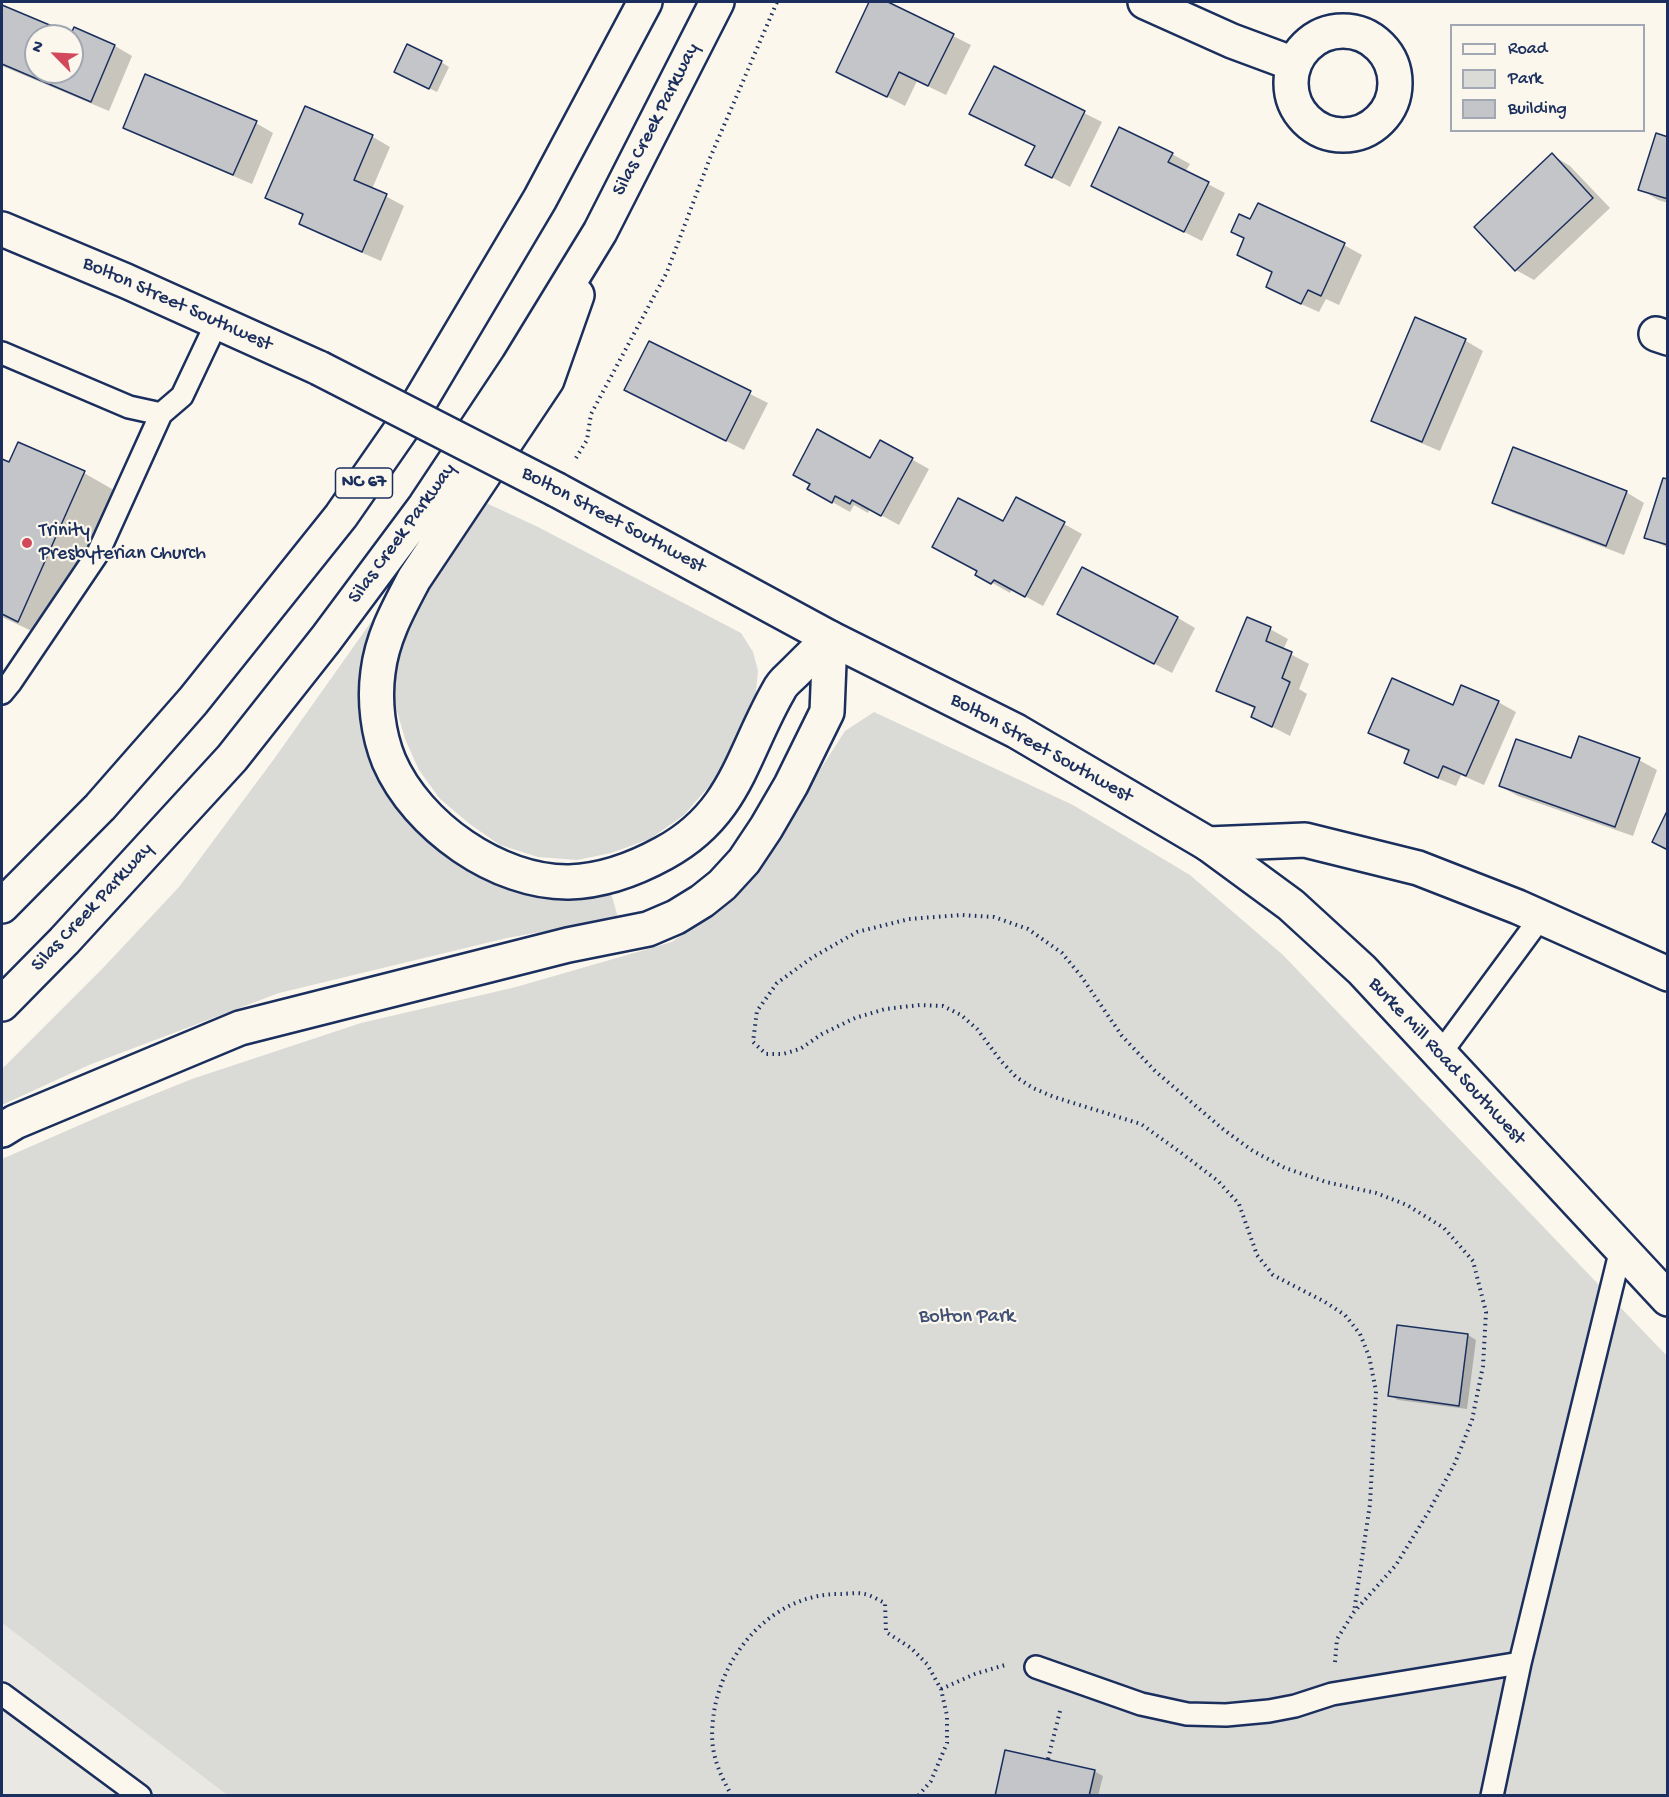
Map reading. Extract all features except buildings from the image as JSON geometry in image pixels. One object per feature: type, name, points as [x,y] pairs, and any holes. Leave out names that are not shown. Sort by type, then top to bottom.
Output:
[{"type":"main road","name":"NC 67","points":[[2,906],[100,807],[193,701],[341,516],[416,408],[535,209],[645,2]]},
{"type":"main road","name":"Silas Creek Parkway","points":[[2,1004],[64,941],[232,758],[326,639],[425,506],[518,366],[600,232],[717,2]]},
{"type":"main road","points":[[1145,2],[1232,41],[1294,64]]},
{"type":"main road","name":"Bolton Street Southwest","points":[[2,229],[126,281],[319,368],[557,490],[830,638],[1016,732],[1208,844]]},
{"type":"main road","points":[[600,232],[547,380],[414,579],[383,641],[377,672],[376,704],[389,761],[405,788],[427,816],[450,838],[477,856],[509,871],[537,879],[568,882],[599,879],[632,869],[665,852],[693,833],[718,809],[734,783],[780,687],[830,638]]},
{"type":"main road","points":[[2,1130],[15,1122],[106,1083],[240,1028],[568,945],[648,929],[676,917],[722,885],[744,861],[791,785],[827,712],[830,638]]},
{"type":"main road","points":[[1208,844],[1305,840],[1418,868],[1541,917],[1668,974]]},
{"type":"main road","name":"Burke Mill Road Southwest","points":[[1208,844],[1291,905],[1362,970],[1668,1299]]},
{"type":"lane","points":[[5,684],[98,553],[161,414],[182,396],[217,322]]},
{"type":"lane","points":[[2,353],[129,407],[161,414]]},
{"type":"lane","points":[[1440,1054],[1541,917]]},
{"type":"lane","points":[[1491,1796],[1520,1664],[1621,1249]]},
{"type":"lane","points":[[1036,1667],[1141,1704],[1186,1714],[1226,1715],[1269,1711],[1295,1706],[1332,1694],[1520,1664]]},
{"type":"lane","points":[[2,1694],[140,1796]]},
{"type":"path","points":[[557,490],[587,440],[591,414],[667,272],[710,158],[777,2]]},
{"type":"path","points":[[1332,1694],[1337,1639],[1354,1612],[1396,1564],[1424,1520],[1455,1462],[1472,1420],[1483,1366],[1486,1312],[1473,1261],[1444,1228],[1407,1204],[1376,1193],[1326,1182],[1285,1168],[1253,1151],[1224,1130],[1155,1071],[1122,1036],[1081,976],[1062,953],[1028,929],[994,917],[961,915],[909,919],[857,933],[813,957],[777,983],[756,1011],[753,1042],[766,1054],[783,1054],[800,1049],[822,1034],[855,1018],[885,1009],[920,1005],[943,1006],[961,1015],[977,1029],[1016,1077],[1033,1088],[1054,1097],[1141,1124],[1218,1181],[1239,1204],[1257,1255],[1272,1275],[1345,1315],[1360,1334],[1369,1356],[1376,1391],[1370,1504],[1354,1612]]},
{"type":"path","points":[[732,1796],[721,1774],[714,1752],[712,1727],[717,1698],[726,1673],[738,1650],[755,1629],[778,1612],[801,1600],[828,1593],[863,1594],[885,1603],[886,1632],[911,1648],[927,1664],[941,1689],[947,1716],[947,1743],[931,1781],[918,1796]]},
{"type":"path","points":[[941,1689],[975,1674],[1014,1663],[1036,1667]]},
{"type":"path","points":[[1048,1759],[1067,1679]]},
{"type":"shaded area","points":[[2,1623],[227,1795],[2,1795]]},
{"type":"green space","points":[[486,503],[536,526],[741,633],[753,652],[758,671],[755,701],[737,737],[711,784],[684,815],[650,839],[611,853],[577,860],[538,857],[500,845],[471,825],[440,799],[419,770],[405,739],[394,701],[396,651],[431,576]]},
{"type":"green space","points":[[376,615],[366,648],[361,676],[363,729],[381,784],[408,822],[448,857],[488,877],[610,889],[618,918],[507,938],[279,993],[89,1065],[2,1105],[2,1069],[102,969],[179,887],[274,759]]},
{"type":"green space","name":"Bolton Park","points":[[874,712],[1073,805],[1190,875],[1283,955],[1667,1356],[1667,1795],[227,1795],[2,1623],[2,1159],[192,1079],[361,1023],[516,987],[672,942],[746,885],[845,731]]},
{"type":"place","name":"Trinity Presbyterian Church","points":[[27,543]]}]
